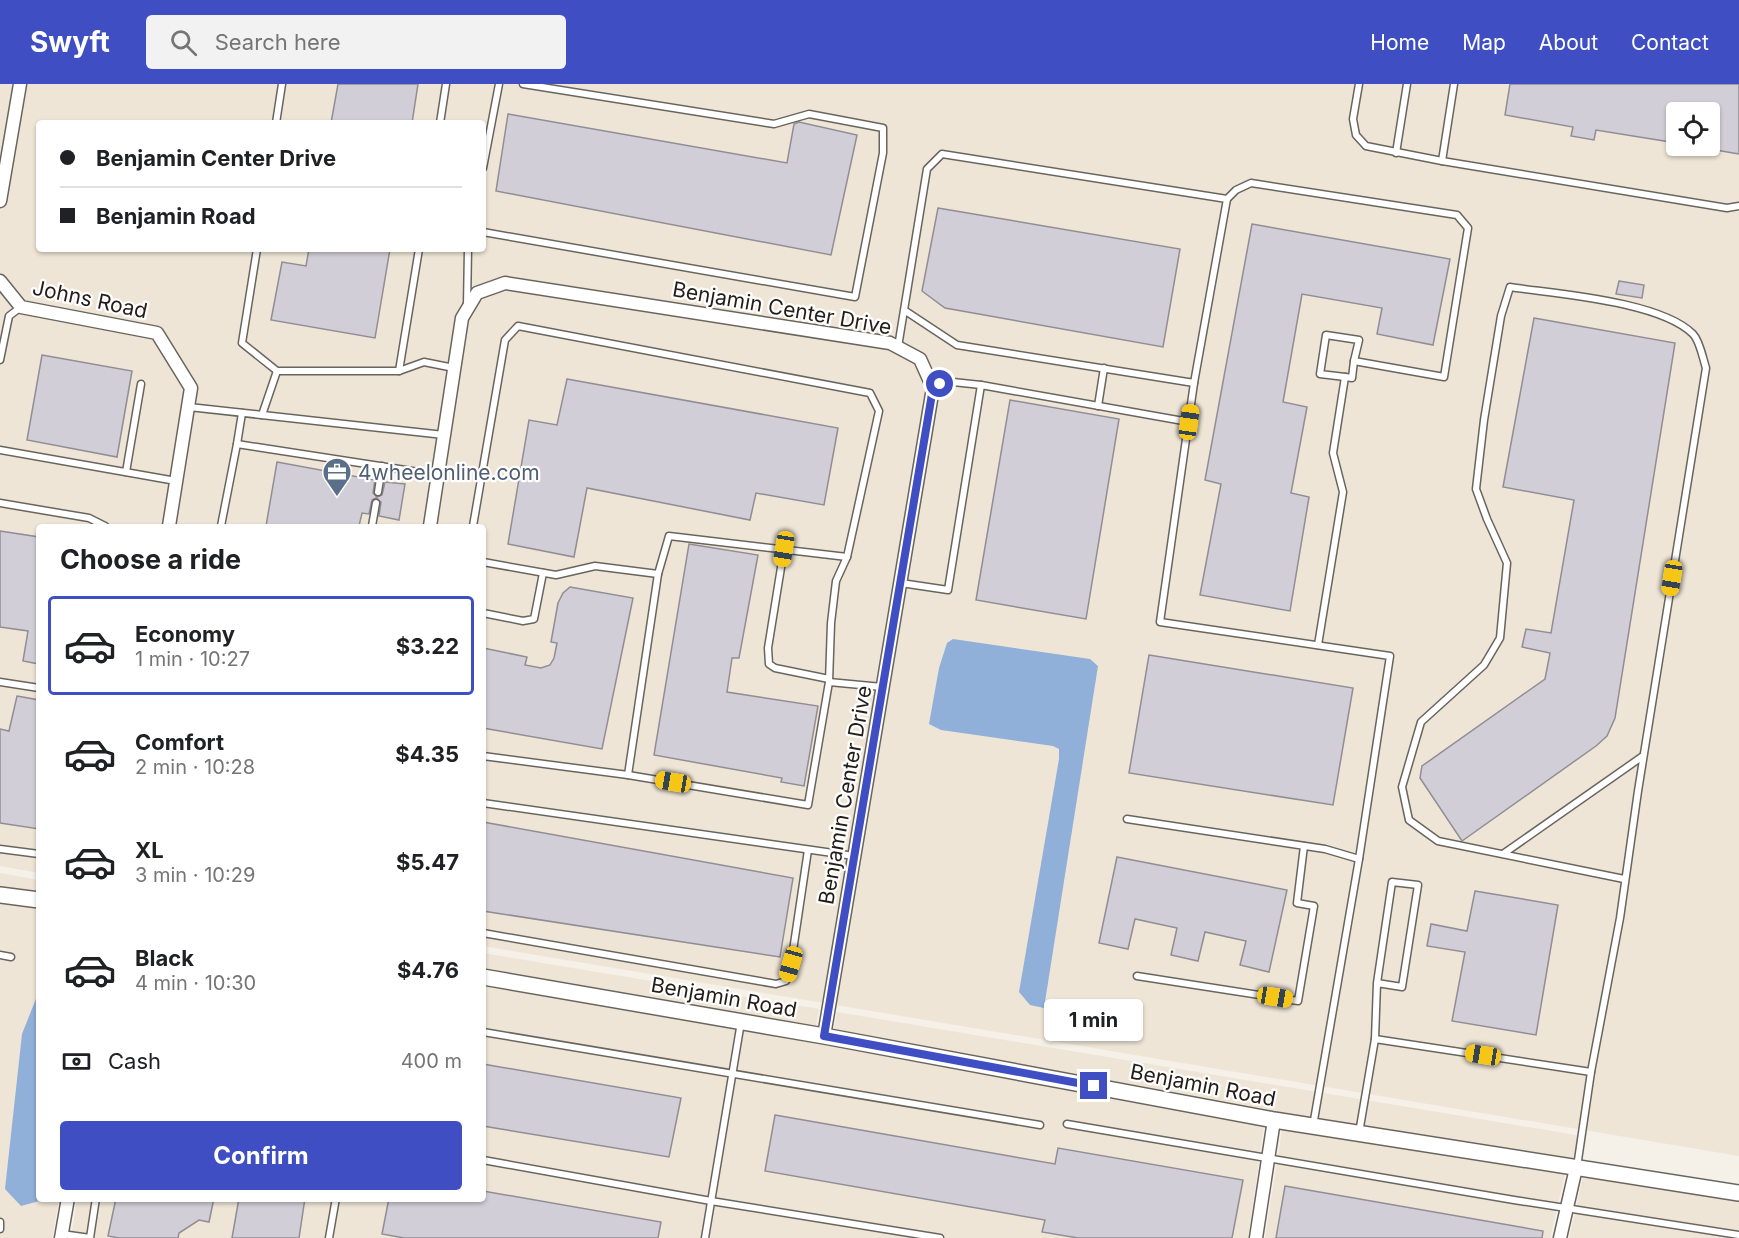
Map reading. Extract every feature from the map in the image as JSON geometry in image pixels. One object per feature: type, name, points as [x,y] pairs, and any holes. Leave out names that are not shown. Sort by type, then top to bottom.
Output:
[{"type":"street","points":[[1,194],[20,84]]},
{"type":"street","name":"Johns Road","points":[[0,281],[21,307],[157,333],[191,388],[169,524]]},
{"type":"street","name":"Benjamin Center Drive","points":[[467,309],[477,293],[505,283],[890,343],[920,359],[933,388],[824,1036]]},
{"type":"street","points":[[430,524],[462,318],[467,309]]},
{"type":"street","points":[[0,895],[36,900]]},
{"type":"street","name":"Benjamin Road","points":[[486,978],[824,1036],[1274,1120],[1739,1193]]},
{"type":"street","points":[[1256,1238],[1274,1120]]},
{"type":"street","points":[[1560,1238],[1576,1167]]},
{"type":"street","points":[[62,1236],[67,1202]]},
{"type":"lane","points":[[276,120],[282,84]]},
{"type":"lane","points":[[440,120],[446,84]]},
{"type":"lane","points":[[486,152],[499,84]]},
{"type":"lane","points":[[486,233],[855,297],[883,153],[883,128],[809,114],[774,124],[523,84]]},
{"type":"lane","points":[[1359,84],[1353,119],[1356,135],[1366,146],[1442,161],[1727,208],[1739,206]]},
{"type":"lane","points":[[1396,153],[1407,84]]},
{"type":"lane","points":[[1442,161],[1454,84]]},
{"type":"lane","points":[[898,347],[927,169],[942,154],[1227,199]]},
{"type":"lane","points":[[1313,1126],[1359,859],[1390,656],[1160,622],[1194,383],[1227,199],[1236,190],[1251,183],[1457,215],[1468,228],[1444,377],[1354,361]]},
{"type":"lane","points":[[257,252],[242,343],[277,371],[399,371],[424,362],[454,368]]},
{"type":"lane","points":[[399,371],[419,252]]},
{"type":"lane","points":[[467,309],[468,252]]},
{"type":"lane","points":[[1576,1167],[1620,918],[1643,756],[1706,368],[1694,335],[1661,314],[1600,300],[1510,287],[1501,316],[1484,420],[1476,489],[1507,563],[1500,638],[1484,665],[1421,722],[1402,787],[1409,820],[1438,841],[1624,879]]},
{"type":"lane","points":[[0,360],[9,316],[21,307]]},
{"type":"lane","points":[[904,310],[957,345],[1194,383]]},
{"type":"lane","points":[[473,524],[504,340],[518,326],[870,393],[879,411],[848,556],[836,581],[831,623],[829,680],[808,805],[628,775],[486,756]]},
{"type":"lane","points":[[1326,334],[1359,340],[1352,378],[1345,377],[1320,374],[1326,334]]},
{"type":"lane","points":[[1098,406],[1104,369]]},
{"type":"lane","points":[[262,415],[277,371]]},
{"type":"lane","points":[[1318,645],[1342,492],[1333,453],[1345,377]]},
{"type":"lane","points":[[933,388],[953,382],[981,385],[1189,422]]},
{"type":"lane","points":[[126,472],[141,384]]},
{"type":"lane","points":[[900,583],[948,590],[981,385]]},
{"type":"lane","points":[[188,407],[444,435]]},
{"type":"lane","points":[[221,524],[242,413]]},
{"type":"lane","points":[[237,444],[438,475]]},
{"type":"lane","points":[[0,450],[176,481]]},
{"type":"lane","points":[[378,492],[382,466]]},
{"type":"lane","points":[[0,502],[89,518],[101,524]]},
{"type":"lane","points":[[372,524],[376,503]]},
{"type":"lane","points":[[628,775],[658,574],[669,536],[848,556]]},
{"type":"lane","points":[[784,549],[768,648],[769,664],[775,668],[829,680],[882,687]]},
{"type":"lane","points":[[486,563],[556,575],[596,566],[658,574]]},
{"type":"lane","points":[[486,614],[523,621],[534,619],[543,573]]},
{"type":"lane","points":[[0,682],[36,688]]},
{"type":"lane","points":[[1503,854],[1643,756]]},
{"type":"lane","points":[[486,803],[854,856]]},
{"type":"lane","points":[[1127,819],[1325,849],[1359,859]]},
{"type":"lane","points":[[1137,975],[1298,1001],[1314,906],[1297,903],[1304,846]]},
{"type":"lane","points":[[0,849],[36,854]]},
{"type":"lane","points":[[486,934],[777,984],[786,981],[791,964],[808,850]]},
{"type":"lane","points":[[1359,1134],[1375,1039],[1377,983],[1392,882],[1418,885],[1402,987],[1377,983]]},
{"type":"lane","points":[[0,955],[11,957]]},
{"type":"lane","points":[[705,1238],[741,1022]]},
{"type":"lane","points":[[486,1033],[1040,1125]]},
{"type":"lane","points":[[1375,1039],[1591,1072]]},
{"type":"lane","points":[[1067,1124],[1739,1235]]},
{"type":"lane","points":[[486,1161],[711,1201],[940,1238]]},
{"type":"lane","points":[[62,1236],[90,1238],[95,1202]]},
{"type":"lane","points":[[329,1238],[335,1202]]},
{"type":"lane","points":[[0,1222],[0,1229]]},
{"type":"shaded area","points":[[0,84],[1739,84],[1739,1156],[486,947],[486,524],[36,524],[36,872],[0,866]]},
{"type":"shaded area","points":[[0,873],[36,879],[36,892],[0,887]]},
{"type":"shaded area","points":[[0,903],[36,908],[36,999],[22,1034],[21,1206],[36,1202],[58,1202],[52,1238],[0,1238]]},
{"type":"shaded area","points":[[486,954],[819,1009],[816,1026],[486,970]]},
{"type":"shaded area","points":[[486,987],[822,1044],[1264,1126],[1248,1238],[71,1238],[77,1202],[486,1202]]},
{"type":"shaded area","points":[[837,1012],[1582,1136],[1578,1159],[1276,1112],[834,1029]]},
{"type":"shaded area","points":[[1282,1130],[1565,1174],[1550,1238],[1265,1238]]},
{"type":"shaded area","points":[[1583,1177],[1739,1201],[1739,1238],[1569,1238]]},
{"type":"water","points":[[953,639],[1090,659],[1098,666],[1044,1008],[1030,1005],[1019,992],[1059,749],[1053,746],[941,730],[929,724],[939,668],[947,643]]},
{"type":"water","points":[[36,999],[36,1202],[21,1206],[5,1189],[22,1034]]},
{"type":"building","points":[[338,84],[418,84],[412,120],[332,120]]},
{"type":"building","points":[[1510,84],[1739,84],[1739,154],[1720,151],[1720,102],[1666,102],[1666,141],[1596,130],[1594,140],[1571,136],[1573,127],[1505,115]]},
{"type":"building","points":[[508,114],[787,163],[794,124],[799,122],[857,135],[831,255],[496,191]]},
{"type":"building","points":[[938,208],[1180,249],[1163,347],[945,308],[922,291]]},
{"type":"building","points":[[1252,224],[1450,259],[1433,345],[1377,334],[1382,308],[1302,294],[1283,402],[1307,407],[1291,493],[1309,497],[1290,611],[1200,595],[1221,484],[1205,480]]},
{"type":"building","points":[[308,252],[389,252],[375,338],[271,320],[282,262],[306,266]]},
{"type":"building","points":[[1619,281],[1644,285],[1642,298],[1616,294]]},
{"type":"building","points":[[1534,318],[1675,343],[1615,718],[1607,736],[1596,746],[1462,841],[1420,778],[1422,766],[1545,679],[1550,653],[1522,647],[1526,629],[1551,633],[1574,500],[1503,487]]},
{"type":"building","points":[[42,355],[132,371],[117,457],[27,440]]},
{"type":"building","points":[[567,379],[838,428],[824,505],[756,493],[750,520],[587,488],[574,557],[508,544],[529,420],[557,425]]},
{"type":"building","points":[[1010,400],[1119,419],[1086,619],[976,600]]},
{"type":"building","name":"4wheelonline.com","points":[[277,462],[375,480],[373,493],[377,497],[382,495],[385,482],[405,484],[399,520],[379,516],[381,502],[376,498],[372,500],[369,514],[362,513],[359,524],[266,524]]},
{"type":"building","points":[[0,531],[36,537],[36,663],[23,661],[28,631],[0,627]]},
{"type":"building","points":[[689,544],[758,555],[739,658],[732,658],[727,692],[818,706],[804,786],[781,782],[782,778],[654,755]]},
{"type":"building","points":[[570,587],[633,598],[602,749],[486,729],[486,649],[527,657],[525,665],[541,668],[550,665],[557,643],[551,642],[558,603],[563,593]]},
{"type":"building","points":[[1149,655],[1353,688],[1333,805],[1129,773]]},
{"type":"building","points":[[17,696],[36,699],[36,829],[0,823],[0,729],[9,731]]},
{"type":"building","points":[[486,823],[793,878],[780,957],[486,911]]},
{"type":"building","points":[[1117,857],[1287,890],[1269,972],[1240,965],[1246,941],[1205,932],[1198,961],[1171,955],[1177,928],[1135,919],[1128,949],[1099,943]]},
{"type":"building","points":[[1475,891],[1558,905],[1536,1035],[1452,1021],[1465,952],[1427,946],[1431,924],[1467,931]]},
{"type":"building","points":[[486,1065],[681,1098],[669,1157],[486,1126]]},
{"type":"building","points":[[775,1115],[1055,1164],[1058,1148],[1243,1180],[1232,1238],[1078,1238],[1042,1232],[1045,1220],[765,1171]]},
{"type":"building","points":[[1285,1186],[1543,1231],[1542,1238],[1276,1238]]},
{"type":"building","points":[[486,1192],[661,1222],[658,1238],[404,1238],[382,1234],[388,1202],[486,1202]]},
{"type":"building","points":[[115,1202],[213,1202],[209,1222],[199,1220],[179,1233],[178,1238],[108,1236]]},
{"type":"building","points":[[238,1202],[304,1202],[299,1238],[232,1238]]},
{"type":"place","name":"4wheelonline.com","points":[[337,498]]},
{"type":"route","points":[[940,384],[933,388],[824,1036],[1094,1086]]}]
